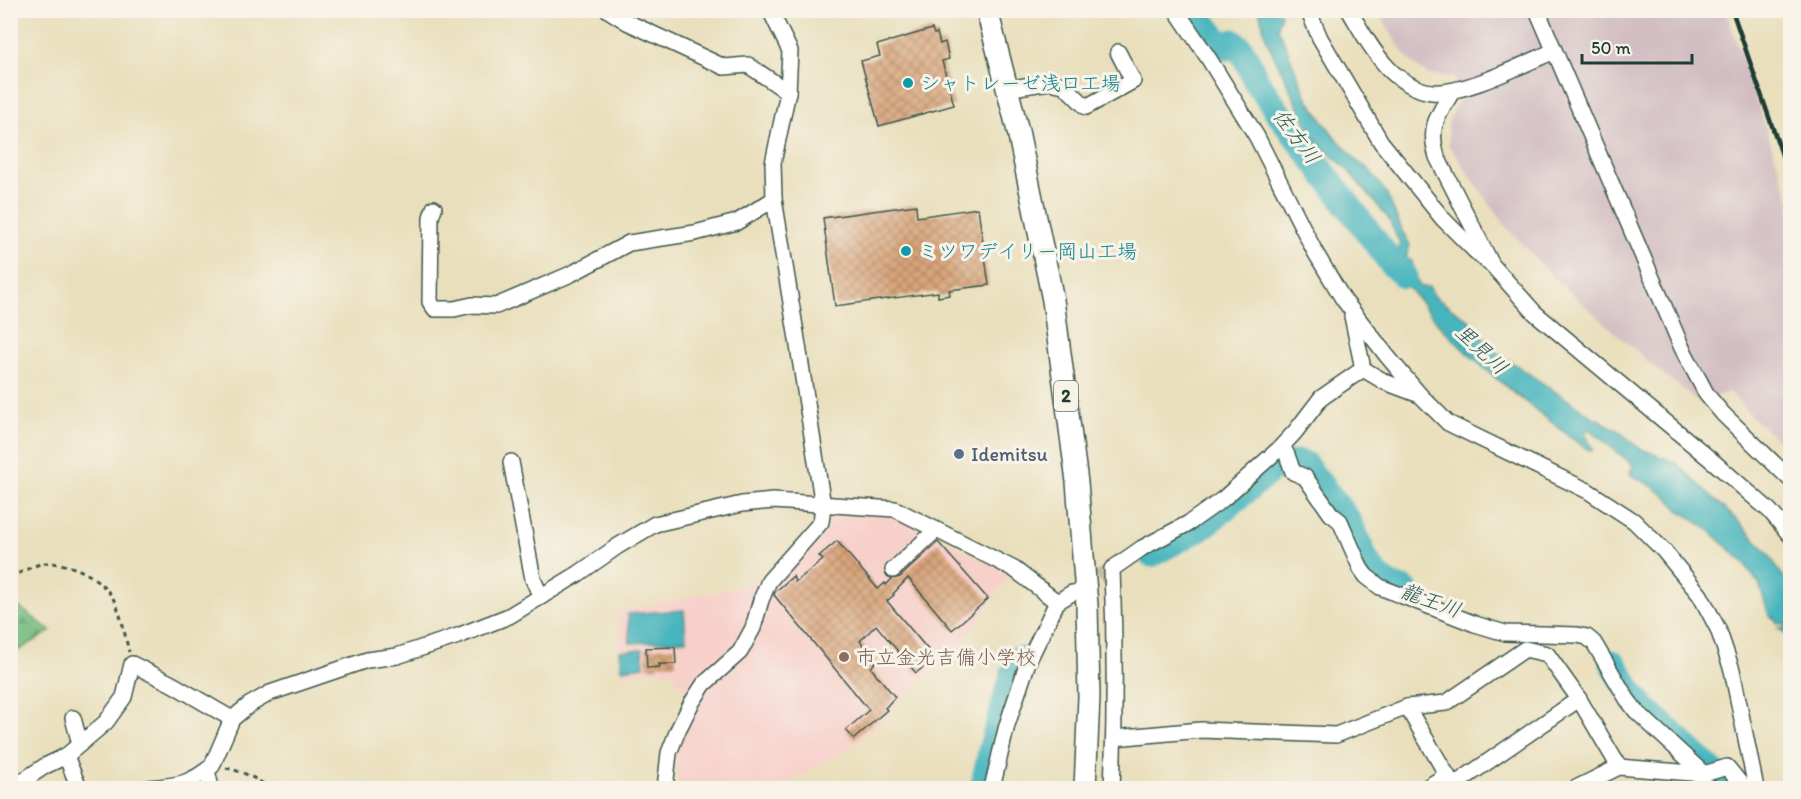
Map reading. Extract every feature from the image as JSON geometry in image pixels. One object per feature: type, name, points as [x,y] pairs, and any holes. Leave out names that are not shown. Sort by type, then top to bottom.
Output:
[{"type":"highway","name":"2","points":[[987,10],[1007,89],[1053,300],[1077,482],[1087,605],[1089,697],[1085,789]]},
{"type":"street","points":[[608,10],[627,22],[724,67],[748,64],[788,92]]},
{"type":"street","points":[[670,786],[669,753],[691,704],[705,684],[740,652],[747,642],[769,581],[821,522],[822,506],[774,199],[773,163],[788,92],[790,51],[770,10]]},
{"type":"street","points":[[1176,10],[1257,137],[1315,252],[1351,310],[1420,395],[1448,423],[1588,491],[1634,521],[1682,572],[1700,595],[1718,629],[1732,670],[1756,789]]},
{"type":"street","points":[[1308,10],[1320,38],[1381,142],[1443,219],[1492,266],[1535,313],[1716,464],[1770,511],[1791,535]]},
{"type":"street","points":[[1348,10],[1389,69],[1409,84],[1430,93],[1452,92],[1554,51]]},
{"type":"street","points":[[1537,10],[1695,375],[1707,395],[1723,414],[1791,479]]},
{"type":"street","points":[[1007,89],[1049,82],[1064,85],[1086,107],[1133,81],[1118,52]]},
{"type":"street","points":[[1452,92],[1433,129],[1433,143],[1437,157],[1464,212],[1483,244],[1492,266]]},
{"type":"street","points":[[434,208],[431,217],[430,302],[435,309],[454,309],[472,305],[496,306],[571,274],[629,243],[695,233],[736,222],[774,199]]},
{"type":"street","points":[[1351,310],[1363,369],[1385,382],[1420,395]]},
{"type":"street","points":[[1112,789],[1114,652],[1112,569],[1142,548],[1189,523],[1285,451],[1295,432],[1322,398],[1363,369]]},
{"type":"street","points":[[1285,451],[1293,472],[1305,477],[1331,514],[1340,521],[1361,569],[1380,587],[1475,624],[1505,633],[1587,637],[1594,643],[1636,711],[1704,774]]},
{"type":"street","points":[[511,462],[533,579],[541,597]]},
{"type":"street","points":[[211,789],[210,768],[232,718],[270,693],[367,660],[397,656],[458,636],[508,616],[655,524],[742,504],[773,501],[895,509],[1014,569],[1057,602]]},
{"type":"street","points":[[893,570],[936,530]]},
{"type":"street","points":[[992,789],[1007,725],[1028,662],[1057,602],[1072,593]]},
{"type":"street","points":[[1114,738],[1201,730],[1336,735],[1407,707],[1446,703],[1525,649],[1547,654],[1578,699],[1619,767]]},
{"type":"street","points":[[10,785],[18,784],[45,766],[66,756],[106,722],[124,697],[132,663],[232,718]]},
{"type":"street","points":[[1426,789],[1452,783],[1578,699]]},
{"type":"street","points":[[1407,707],[1452,783]]},
{"type":"street","points":[[73,718],[80,744]]},
{"type":"street","points":[[66,756],[79,789]]},
{"type":"street","points":[[1576,789],[1619,767],[1704,774],[1727,767],[1744,789]]},
{"type":"street","points":[[149,789],[180,784],[197,778],[210,768]]},
{"type":"path","points":[[10,575],[43,563],[64,566],[85,573],[104,586],[115,603],[132,663]]},
{"type":"path","points":[[210,768],[237,771],[262,782],[270,789]]},
{"type":"shaded area","points":[[1377,11],[1726,11],[1790,200],[1790,451],[1755,420],[1730,392],[1698,401],[1655,368],[1550,274],[1507,228],[1449,146],[1448,123],[1453,109],[1463,97],[1454,77],[1429,75],[1417,67],[1404,54]]},
{"type":"shaded area","name":"市立金光吉備小学校","points":[[856,509],[892,515],[1010,573],[964,641],[895,705],[888,717],[848,748],[779,788],[685,788],[678,780],[674,755],[681,734],[712,682],[732,668],[771,586],[828,520],[839,513]]},
{"type":"shaded area","points":[[764,581],[739,641],[689,693],[682,687],[672,671],[621,673],[617,612]]},
{"type":"green space","points":[[11,601],[51,631],[11,655]]},
{"type":"water","name":"里見川","points":[[1259,11],[1279,11],[1281,14],[1278,27],[1307,98],[1331,132],[1357,161],[1369,169],[1387,194],[1410,245],[1406,257],[1412,261],[1417,281],[1421,287],[1429,287],[1435,297],[1469,320],[1492,349],[1592,416],[1618,430],[1639,448],[1676,463],[1739,522],[1768,553],[1790,588],[1790,641],[1788,636],[1778,628],[1786,628],[1787,625],[1777,623],[1769,616],[1760,586],[1745,564],[1708,529],[1679,510],[1668,498],[1650,485],[1631,475],[1632,464],[1590,430],[1584,431],[1592,451],[1533,408],[1466,351],[1427,311],[1391,266],[1395,264],[1399,253],[1399,242],[1388,218],[1346,168],[1325,150],[1310,131],[1267,41]]},
{"type":"water","points":[[684,610],[686,640],[630,643],[628,614]]},
{"type":"water","points":[[642,649],[644,666],[622,669],[620,651]]},
{"type":"building","name":"シャトレーゼ浅口工場","points":[[932,29],[934,34],[937,33],[940,44],[945,42],[949,59],[942,61],[954,105],[879,126],[861,61],[880,56],[877,45]]},
{"type":"building","name":"ミツワデイリー岡山工場","points":[[916,205],[917,217],[978,208],[989,285],[949,290],[950,295],[938,297],[938,292],[835,306],[823,218]]},
{"type":"building","points":[[837,541],[878,589],[892,579],[900,577],[938,542],[988,599],[952,630],[908,578],[887,601],[935,658],[916,673],[876,625],[860,641],[876,661],[871,668],[895,697],[885,708],[887,710],[854,739],[846,730],[869,710],[774,595],[793,576],[795,582],[823,560],[819,556]]},
{"type":"building","points":[[675,647],[676,664],[659,664],[660,667],[647,668],[646,648]]},
{"type":"waterway","name":"佐方川","points":[[1191,10],[1217,42],[1227,47],[1233,42],[1240,48],[1255,79],[1275,108],[1393,265],[1404,275]]},
{"type":"waterway","points":[[1207,10],[1233,42]]},
{"type":"waterway","name":"龍王川","points":[[1151,554],[1203,526],[1273,468],[1298,463],[1304,464],[1348,520],[1366,561],[1375,574],[1388,585],[1406,591]]},
{"type":"waterway","name":"龍王川","points":[[983,788],[993,743],[1018,659]]},
{"type":"waterway","name":"龍王川","points":[[1613,663],[1643,707],[1728,788]]},
{"type":"tunnel","points":[[1079,589],[1112,569]]},
{"type":"railway","points":[[1732,10],[1790,178]]},
{"type":"place","name":"シャトレーゼ浅口工場","points":[[908,83]]},
{"type":"place","name":"ミツワデイリー岡山工場","points":[[906,251]]},
{"type":"place","name":"Idemitsu","points":[[959,454]]},
{"type":"place","name":"市立金光吉備小学校","points":[[844,657]]}]
